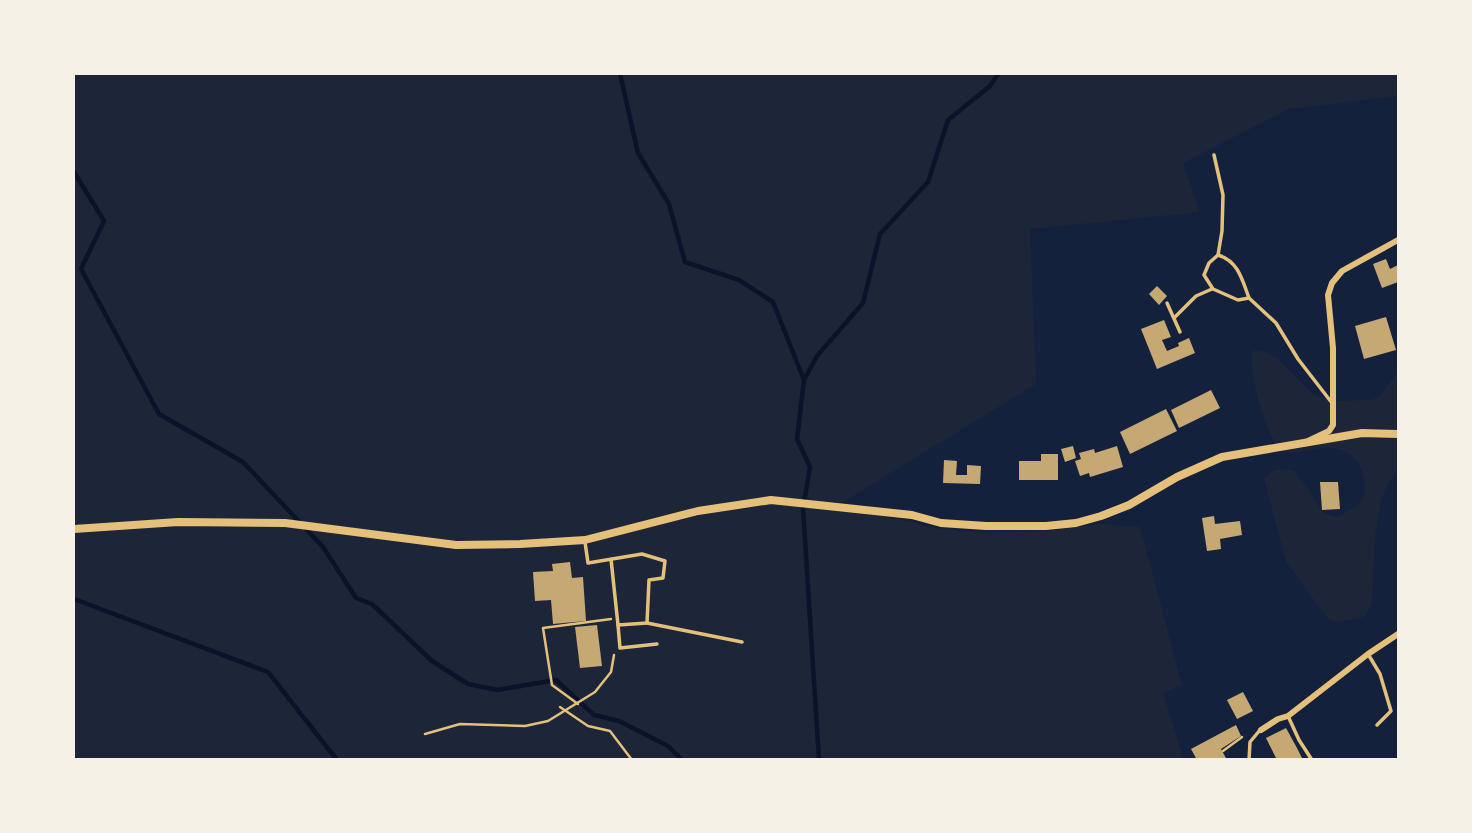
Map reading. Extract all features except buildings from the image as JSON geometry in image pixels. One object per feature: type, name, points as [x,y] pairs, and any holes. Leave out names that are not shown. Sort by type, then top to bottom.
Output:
[{"type":"street","points":[[1303,443],[1329,431],[1334,425],[1328,295],[1332,283],[1342,271],[1398,240]]},
{"type":"street","points":[[74,529],[178,522],[285,523],[456,545],[585,540],[698,510],[771,500],[912,515],[941,523],[1046,526],[1076,523],[1101,516],[1129,505],[1177,477],[1222,457],[1362,433],[1398,434]]},
{"type":"street","points":[[1261,730],[1288,716],[1398,634]]},
{"type":"lane","points":[[1214,155],[1223,195],[1222,231],[1217,254],[1204,275],[1213,289],[1238,300],[1248,298]]},
{"type":"lane","points":[[1217,254],[1227,258],[1236,267],[1248,298],[1276,323],[1298,359],[1333,405]]},
{"type":"lane","points":[[1175,317],[1196,296],[1213,289]]},
{"type":"lane","points":[[1167,303],[1180,332]]},
{"type":"lane","points":[[585,540],[588,562],[642,554],[665,561],[663,578],[649,580],[647,623]]},
{"type":"lane","points":[[611,559],[620,648],[657,644]]},
{"type":"lane","points":[[618,625],[647,623],[742,642]]},
{"type":"lane","points":[[1368,654],[1380,674],[1391,711],[1377,725]]},
{"type":"lane","points":[[1288,716],[1312,760]]},
{"type":"lane","points":[[1249,760],[1250,742],[1261,730]]},
{"type":"path","points":[[578,704],[552,685],[543,628],[617,618]]},
{"type":"path","points":[[425,734],[460,724],[525,726],[548,721],[595,692],[611,672],[612,657],[620,648]]},
{"type":"path","points":[[560,707],[588,726],[610,730],[632,760]]},
{"type":"shaded area","points":[[74,74],[1398,74],[1398,96],[1289,109],[1183,163],[1200,212],[1030,229],[1036,384],[830,510],[888,517],[940,529],[987,533],[1048,531],[1100,524],[1140,527],[1182,685],[1163,693],[1183,757],[1180,759],[74,760]]},
{"type":"shaded area","points":[[1252,352],[1266,352],[1279,360],[1315,396],[1335,401],[1371,400],[1379,397],[1398,372],[1398,470],[1387,485],[1381,501],[1375,535],[1372,604],[1365,616],[1358,619],[1336,622],[1328,619],[1286,562],[1264,479],[1278,470],[1296,472],[1324,513],[1336,517],[1356,507],[1365,495],[1361,468],[1351,455],[1335,449],[1296,452],[1280,450],[1269,430],[1256,388]]},
{"type":"waterway","points":[[620,74],[638,153],[669,204],[685,262],[739,280],[773,302],[804,380]]},
{"type":"waterway","points":[[819,760],[803,508],[810,467],[797,439],[804,380],[817,356],[863,303],[880,234],[928,182],[948,120],[990,86],[998,74]]},
{"type":"waterway","points":[[74,172],[104,221],[81,269],[159,414],[243,462],[323,547],[356,598],[372,604],[432,661],[468,684],[497,690],[556,680],[594,715],[619,721],[668,746],[682,760]]},
{"type":"waterway","points":[[74,599],[268,672],[337,760]]}]
